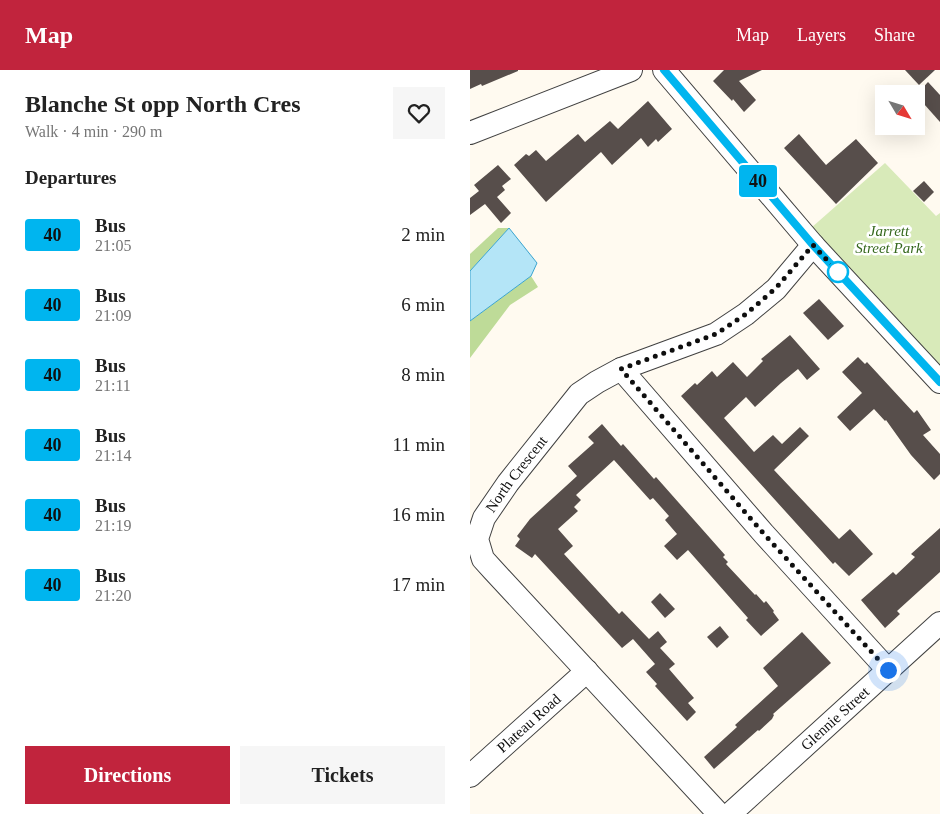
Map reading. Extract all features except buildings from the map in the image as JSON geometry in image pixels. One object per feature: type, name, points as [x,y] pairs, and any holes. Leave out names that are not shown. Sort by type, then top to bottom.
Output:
[{"type":"street","points":[[664,70],[813,245],[940,382]]},
{"type":"street","points":[[470,134],[619,72]]},
{"type":"street","name":"North Crescent","points":[[719,814],[587,671],[477,563],[477,538],[484,518],[508,483],[579,394],[621,369],[716,334],[746,314],[776,288],[813,245]]},
{"type":"street","points":[[621,369],[764,534],[888,670]]},
{"type":"street","name":"Glennie Street","points":[[730,814],[940,623]]},
{"type":"street","name":"Plateau Road","points":[[470,776],[587,671]]},
{"type":"green space","name":"Jarrett Street Park","points":[[885,163],[936,216],[940,213],[940,369],[811,228]]},
{"type":"green space","points":[[498,228],[509,228],[470,271],[470,254]]},
{"type":"green space","points":[[531,276],[538,287],[510,305],[470,358],[470,321]]},
{"type":"water","points":[[509,228],[537,263],[531,276],[470,321],[470,271]]},
{"type":"bus line","name":"40","points":[[664,70],[813,245],[940,382]]},
{"type":"route","points":[[838,272],[813,245],[776,288],[746,314],[716,334],[621,369],[764,534],[888,670]]}]
